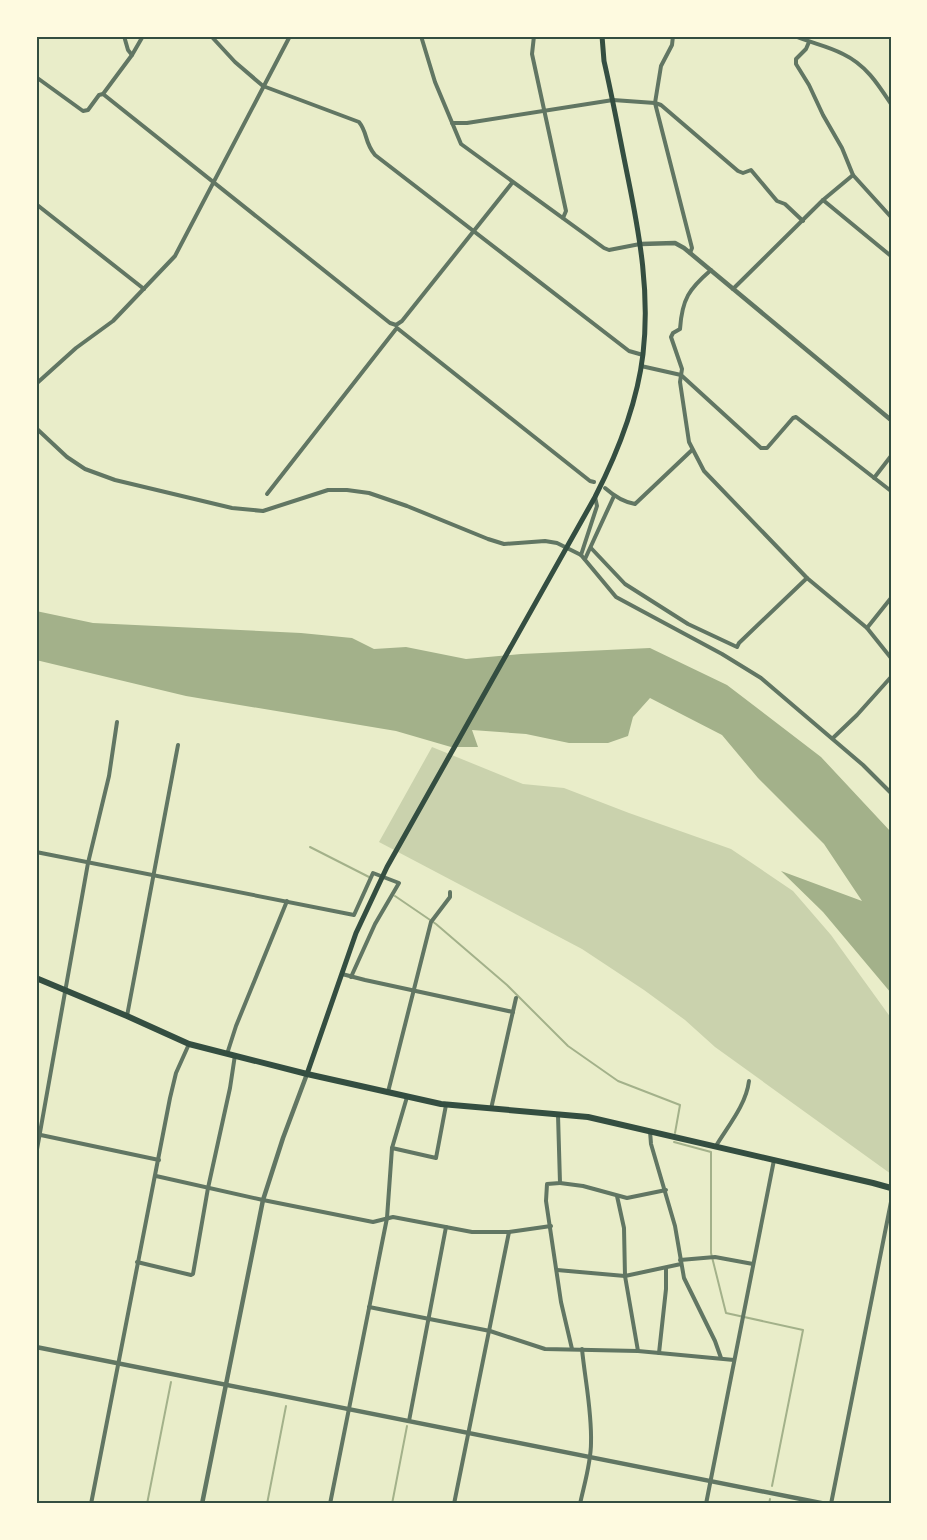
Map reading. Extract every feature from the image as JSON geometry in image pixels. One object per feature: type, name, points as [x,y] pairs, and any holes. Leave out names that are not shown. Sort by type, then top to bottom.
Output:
[{"type":"main road","points":[[307,1074],[356,933],[387,867],[611,466],[636,393],[643,355],[645,287],[641,244],[604,61],[603,36]]},
{"type":"main road","points":[[36,978],[189,1044],[307,1074],[446,1105],[588,1117],[891,1188]]},
{"type":"street","points":[[124,36],[132,55]]},
{"type":"street","points":[[36,77],[83,111],[88,110],[132,55],[143,36]]},
{"type":"street","points":[[211,36],[235,62],[263,86],[359,122],[363,127],[367,147],[375,155],[629,351],[643,355]]},
{"type":"street","points":[[36,384],[76,348],[113,321],[175,256],[290,36]]},
{"type":"street","points":[[421,36],[435,82],[461,144],[604,248],[609,250],[641,244],[675,243],[711,270],[891,420]]},
{"type":"street","points":[[534,36],[532,54],[566,211],[563,218]]},
{"type":"street","points":[[673,36],[672,45],[661,66],[655,103],[692,248],[690,253]]},
{"type":"street","points":[[795,36],[843,53],[860,64],[875,79],[891,104]]},
{"type":"street","points":[[809,42],[806,49],[796,59],[796,64],[842,148],[853,175],[891,217]]},
{"type":"street","points":[[103,94],[594,482]]},
{"type":"street","points":[[452,123],[467,123],[613,100],[655,103],[661,105],[738,171],[743,173],[751,170],[777,201],[785,204],[803,221]]},
{"type":"street","points":[[733,289],[823,200],[853,175]]},
{"type":"street","points":[[267,494],[396,327],[512,183]]},
{"type":"street","points":[[823,200],[891,256]]},
{"type":"street","points":[[36,204],[144,289]]},
{"type":"street","points":[[711,270],[691,288],[681,314],[681,329],[673,333],[671,337],[682,369],[681,390],[688,442],[704,471],[807,578],[867,628],[891,658]]},
{"type":"street","points":[[641,366],[681,375],[761,448],[767,448],[796,417],[891,491]]},
{"type":"street","points":[[36,428],[67,457],[86,469],[115,480],[232,508],[263,511],[328,490],[348,490],[369,493],[407,506],[504,544],[545,541],[557,543],[583,557],[616,597],[722,654],[761,678],[833,738],[891,793]]},
{"type":"street","points":[[605,489],[628,503],[635,504],[692,450]]},
{"type":"street","points":[[874,478],[891,456]]},
{"type":"street","points":[[583,557],[597,506],[595,496]]},
{"type":"street","points":[[583,557],[591,548],[614,496]]},
{"type":"street","points":[[591,548],[625,584],[688,624],[737,646],[807,578]]},
{"type":"street","points":[[867,628],[891,597]]},
{"type":"street","points":[[833,738],[858,715],[891,677]]},
{"type":"street","points":[[36,1155],[88,863],[104,803],[117,722]]},
{"type":"street","points":[[127,1016],[178,745]]},
{"type":"street","points":[[891,770],[891,775]]},
{"type":"street","points":[[36,852],[354,915],[373,873],[399,883],[375,924],[351,976]]},
{"type":"street","points":[[388,1093],[432,920],[450,897],[450,892]]},
{"type":"street","points":[[137,1262],[193,1274],[208,1188],[230,1088],[231,1054],[236,1026],[287,901]]},
{"type":"street","points":[[342,974],[513,1012]]},
{"type":"street","points":[[491,1110],[516,998]]},
{"type":"street","points":[[91,1504],[176,1073],[189,1044]]},
{"type":"street","points":[[202,1504],[263,1200],[307,1074]]},
{"type":"street","points":[[716,1146],[735,1116],[747,1091],[748,1081]]},
{"type":"street","points":[[330,1504],[387,1218],[392,1148],[407,1097]]},
{"type":"street","points":[[392,1148],[436,1158],[446,1105]]},
{"type":"street","points":[[558,1113],[560,1184]]},
{"type":"street","points":[[650,1131],[651,1144],[675,1226],[680,1262],[690,1292],[716,1341],[721,1358]]},
{"type":"street","points":[[38,1134],[159,1160]]},
{"type":"street","points":[[706,1504],[774,1160]]},
{"type":"street","points":[[156,1176],[374,1222],[393,1216],[472,1232],[509,1232],[551,1226]]},
{"type":"street","points":[[572,1349],[561,1302],[546,1201],[547,1184],[583,1186],[617,1196],[635,1198],[666,1190]]},
{"type":"street","points":[[617,1196],[624,1228],[625,1276],[638,1351]]},
{"type":"street","points":[[831,1504],[891,1202]]},
{"type":"street","points":[[409,1421],[446,1227]]},
{"type":"street","points":[[454,1504],[509,1232]]},
{"type":"street","points":[[557,1270],[625,1276],[666,1268],[680,1262],[712,1257],[753,1264]]},
{"type":"street","points":[[659,1353],[666,1268]]},
{"type":"street","points":[[369,1307],[490,1331],[545,1349],[638,1351],[734,1360]]},
{"type":"street","points":[[36,1347],[826,1504]]},
{"type":"street","points":[[580,1504],[592,1446],[590,1407],[585,1388],[582,1348]]},
{"type":"shaded area","points":[[36,611],[93,623],[301,633],[352,638],[374,649],[406,647],[466,659],[650,648],[727,685],[821,757],[891,832],[891,993],[823,912],[781,871],[862,901],[824,844],[758,778],[722,735],[650,698],[633,717],[628,736],[608,743],[569,743],[526,734],[472,730],[478,747],[451,747],[396,731],[186,696],[36,660]]},
{"type":"shaded area","points":[[432,747],[523,784],[564,788],[731,849],[793,891],[831,935],[891,1018],[891,1174],[715,1047],[685,1020],[644,990],[582,949],[379,842]]},
{"type":"waterway","points":[[310,847],[369,877]]},
{"type":"waterway","points":[[395,896],[436,924],[507,985],[568,1046],[618,1081],[680,1105],[675,1133]]},
{"type":"waterway","points":[[674,1142],[711,1152],[711,1253],[726,1313],[803,1330],[772,1486]]},
{"type":"waterway","points":[[147,1504],[171,1382]]},
{"type":"waterway","points":[[267,1504],[286,1406]]},
{"type":"waterway","points":[[392,1504],[407,1426]]},
{"type":"waterway","points":[[769,1504],[770,1499]]}]
